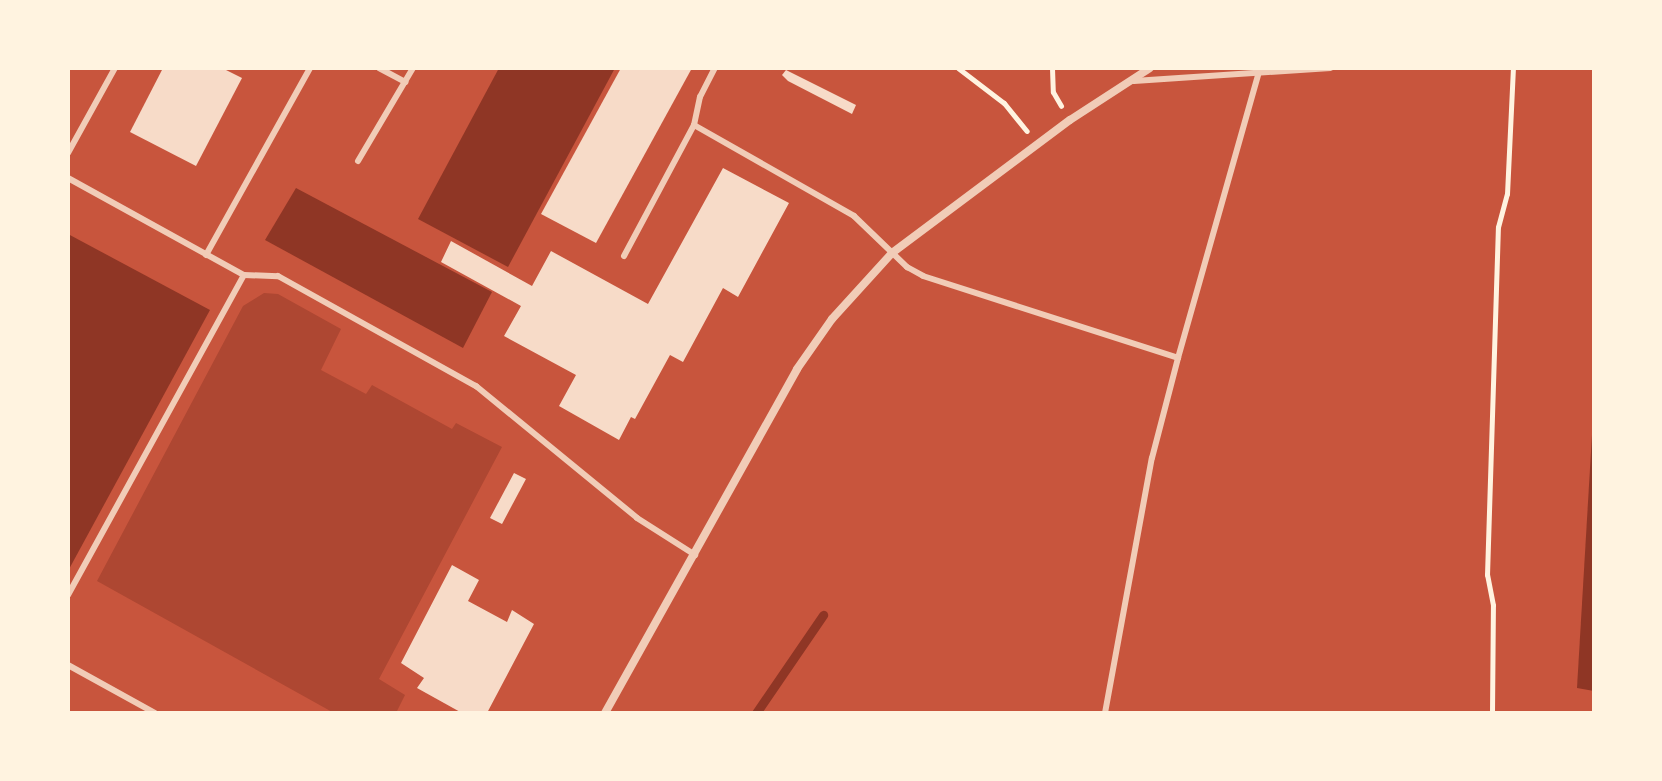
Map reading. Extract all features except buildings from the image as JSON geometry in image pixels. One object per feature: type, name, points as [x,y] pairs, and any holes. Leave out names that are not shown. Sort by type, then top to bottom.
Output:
[{"type":"street","points":[[605,713],[797,369],[832,319],[892,253],[1070,120],[1150,68]]},
{"type":"lane","points":[[68,153],[115,68]]},
{"type":"lane","points":[[206,255],[310,68]]},
{"type":"lane","points":[[379,68],[405,82]]},
{"type":"lane","points":[[358,161],[413,68]]},
{"type":"lane","points":[[624,256],[694,125],[700,97],[715,68]]},
{"type":"lane","points":[[1134,81],[1331,68]]},
{"type":"lane","points":[[1105,713],[1152,458],[1258,75]]},
{"type":"lane","points":[[694,125],[854,216],[892,253],[923,276],[1178,358]]},
{"type":"lane","points":[[68,178],[244,275],[278,276],[476,386],[637,518],[695,555]]},
{"type":"lane","points":[[68,595],[244,275]]},
{"type":"lane","points":[[68,665],[155,713]]},
{"type":"path","points":[[958,68],[1004,103],[1036,145]]},
{"type":"path","points":[[1052,68],[1053,92],[1070,120]]},
{"type":"path","points":[[1492,713],[1493,605],[1487,575],[1497,243],[1507,194],[1513,68]]},
{"type":"shaded area","points":[[499,68],[615,68],[508,267],[418,219]]},
{"type":"shaded area","points":[[296,188],[492,292],[463,348],[265,240]]},
{"type":"shaded area","points":[[68,234],[210,310],[68,571]]},
{"type":"shaded area","points":[[264,293],[278,294],[341,329],[321,370],[366,394],[372,385],[452,429],[456,423],[502,447],[379,679],[405,695],[396,713],[334,713],[97,581],[243,306]]},
{"type":"shaded area","points":[[1594,401],[1594,691],[1577,688]]},
{"type":"waterway","points":[[756,713],[823,615]]}]
